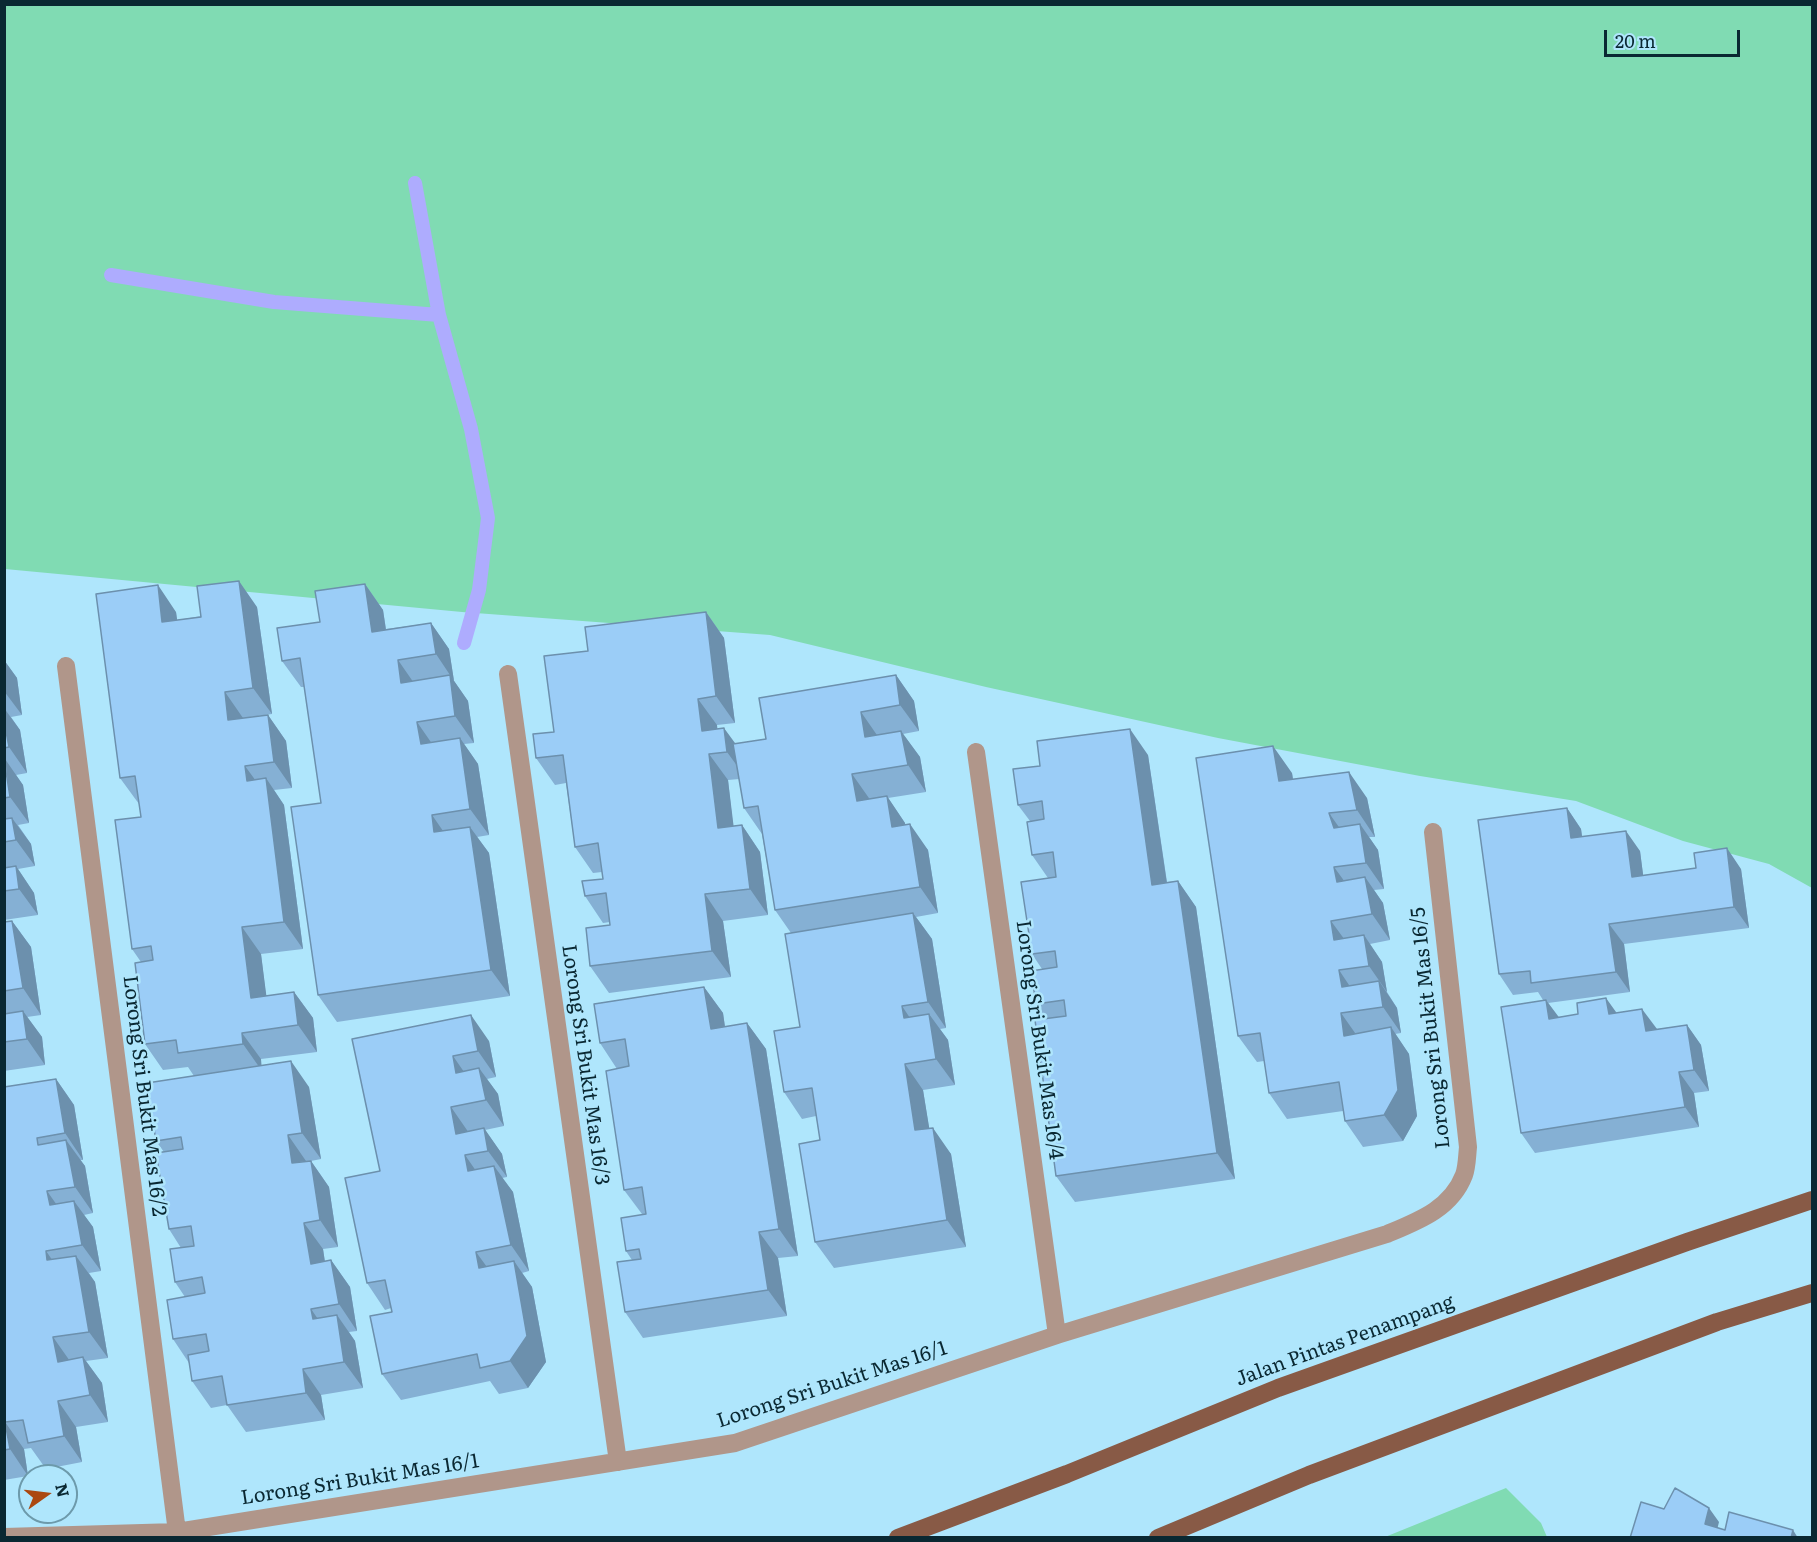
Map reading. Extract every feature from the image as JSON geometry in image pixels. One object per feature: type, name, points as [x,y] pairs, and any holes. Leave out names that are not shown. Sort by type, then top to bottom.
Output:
[{"type":"main road","name":"Jalan Pintas Penampang","points":[[898,1538],[1067,1474],[1278,1388],[1665,1249],[1812,1200]]},
{"type":"main road","points":[[1158,1538],[1309,1475],[1717,1322],[1812,1293]]},
{"type":"street","name":"Lorong Sri Bukit Mas 16/2","points":[[66,666],[177,1532]]},
{"type":"street","name":"Lorong Sri Bukit Mas 16/3","points":[[508,674],[618,1461]]},
{"type":"street","name":"Lorong Sri Bukit Mas 16/4","points":[[976,752],[1058,1335]]},
{"type":"street","name":"Lorong Sri Bukit Mas 16/5","points":[[1433,832],[1468,1147],[1465,1173],[1455,1193],[1438,1210]]},
{"type":"street","name":"Lorong Sri Bukit Mas 16/1","points":[[4,1537],[177,1532],[735,1443],[1058,1335],[1387,1234],[1438,1210]]},
{"type":"green space","points":[[4,5],[1812,5],[1812,888],[1769,864],[1683,841],[1576,801],[1420,776],[1218,738],[986,687],[770,635],[462,612],[5,569]]},
{"type":"green space","points":[[1506,1488],[1541,1523],[1547,1537],[1385,1537]]},
{"type":"building","points":[[239,581],[253,688],[225,692],[228,720],[268,715],[274,762],[245,766],[247,781],[266,778],[284,922],[242,927],[251,998],[294,992],[298,1025],[242,1033],[243,1044],[178,1053],[176,1040],[145,1044],[135,963],[153,960],[151,946],[132,949],[115,820],[141,817],[135,776],[120,778],[96,594],[158,585],[162,622],[201,617],[197,586]]},
{"type":"building","points":[[365,584],[372,632],[431,623],[436,654],[398,660],[401,683],[450,675],[455,716],[417,722],[421,744],[460,738],[470,809],[432,815],[434,832],[470,827],[491,970],[318,995],[291,807],[321,803],[300,658],[282,661],[277,628],[320,622],[315,591]]},
{"type":"building","points":[[706,612],[716,696],[698,699],[702,731],[724,728],[727,752],[709,754],[718,828],[742,825],[750,889],[705,894],[712,951],[590,966],[586,928],[610,925],[606,893],[585,896],[582,881],[603,879],[598,843],[575,847],[563,755],[536,758],[533,734],[554,732],[544,656],[588,651],[585,627]]},
{"type":"building","points":[[896,675],[900,705],[861,712],[865,737],[901,731],[908,765],[852,774],[857,801],[887,796],[892,827],[910,824],[920,887],[775,910],[758,806],[744,808],[733,744],[766,739],[759,698]]},
{"type":"building","points":[[4,721],[9,747],[4,748]]},
{"type":"building","points":[[1130,729],[1152,885],[1178,881],[1217,1153],[1056,1176],[1035,1020],[1066,1016],[1064,1000],[1036,1004],[1031,971],[1057,967],[1055,951],[1032,954],[1021,882],[1056,877],[1053,852],[1032,855],[1027,822],[1044,819],[1042,801],[1018,805],[1013,769],[1040,766],[1037,741]]},
{"type":"building","points":[[1273,746],[1279,781],[1349,772],[1357,810],[1329,813],[1334,828],[1360,824],[1366,863],[1334,867],[1337,882],[1365,877],[1372,914],[1331,921],[1334,940],[1364,935],[1369,966],[1339,970],[1342,987],[1379,981],[1383,1007],[1341,1013],[1344,1036],[1391,1027],[1398,1090],[1384,1115],[1345,1121],[1339,1082],[1269,1093],[1260,1033],[1238,1036],[1196,758]]},
{"type":"building","points":[[4,759],[10,797],[4,798]]},
{"type":"building","points":[[1567,808],[1571,838],[1626,831],[1632,877],[1696,868],[1694,853],[1727,848],[1734,907],[1609,924],[1616,972],[1531,983],[1530,971],[1499,974],[1478,820]]},
{"type":"building","points":[[12,818],[16,840],[4,842],[4,819]]},
{"type":"building","points":[[16,866],[19,889],[4,891],[4,868]]},
{"type":"building","points":[[913,913],[928,1002],[902,1006],[904,1018],[929,1014],[936,1059],[905,1064],[915,1130],[933,1128],[947,1220],[815,1242],[799,1144],[820,1140],[812,1088],[784,1092],[774,1031],[800,1027],[785,934]]},
{"type":"building","points":[[12,921],[23,988],[4,991],[4,922]]},
{"type":"building","points":[[704,987],[711,1029],[747,1023],[779,1229],[759,1232],[768,1290],[625,1312],[617,1262],[641,1259],[639,1249],[626,1251],[621,1218],[646,1214],[642,1187],[624,1190],[606,1071],[629,1066],[625,1039],[600,1043],[594,1004]]},
{"type":"building","points":[[1606,998],[1609,1014],[1642,1009],[1646,1031],[1687,1025],[1694,1070],[1679,1072],[1685,1107],[1521,1133],[1501,1007],[1546,1000],[1549,1019],[1578,1014],[1577,1003]]},
{"type":"building","points":[[23,1011],[27,1039],[4,1042],[4,1014]]},
{"type":"building","points":[[471,1015],[478,1051],[453,1056],[456,1073],[479,1068],[486,1100],[451,1107],[456,1134],[484,1128],[488,1151],[465,1155],[468,1171],[494,1166],[511,1245],[476,1252],[479,1268],[514,1261],[527,1336],[510,1361],[480,1368],[477,1354],[382,1374],[370,1316],[392,1312],[385,1280],[367,1283],[345,1178],[380,1171],[352,1039]]},
{"type":"building","points":[[291,1061],[302,1133],[288,1135],[292,1163],[311,1161],[320,1220],[304,1223],[311,1264],[331,1260],[339,1304],[311,1309],[313,1319],[337,1315],[344,1362],[303,1369],[306,1393],[227,1405],[222,1376],[192,1381],[188,1355],[209,1351],[206,1334],[173,1339],[167,1300],[205,1293],[202,1277],[175,1282],[170,1249],[194,1246],[191,1226],[169,1229],[156,1153],[183,1149],[181,1137],[156,1141],[147,1083]]},
{"type":"building","points":[[56,1079],[65,1133],[37,1138],[38,1145],[66,1140],[75,1187],[47,1191],[50,1205],[74,1201],[82,1245],[46,1251],[47,1260],[76,1256],[89,1332],[53,1337],[58,1362],[83,1357],[90,1395],[58,1401],[64,1436],[28,1443],[23,1420],[5,1422],[10,1449],[4,1450],[4,1087]]},
{"type":"building","points":[[1675,1488],[1709,1508],[1705,1524],[1725,1530],[1729,1512],[1793,1530],[1791,1538],[1630,1538],[1641,1502],[1664,1509]]},
{"type":"waterway","points":[[415,183],[439,315],[471,429],[488,518],[479,590],[464,643]]},
{"type":"waterway","points":[[111,275],[274,302],[439,315]]}]
